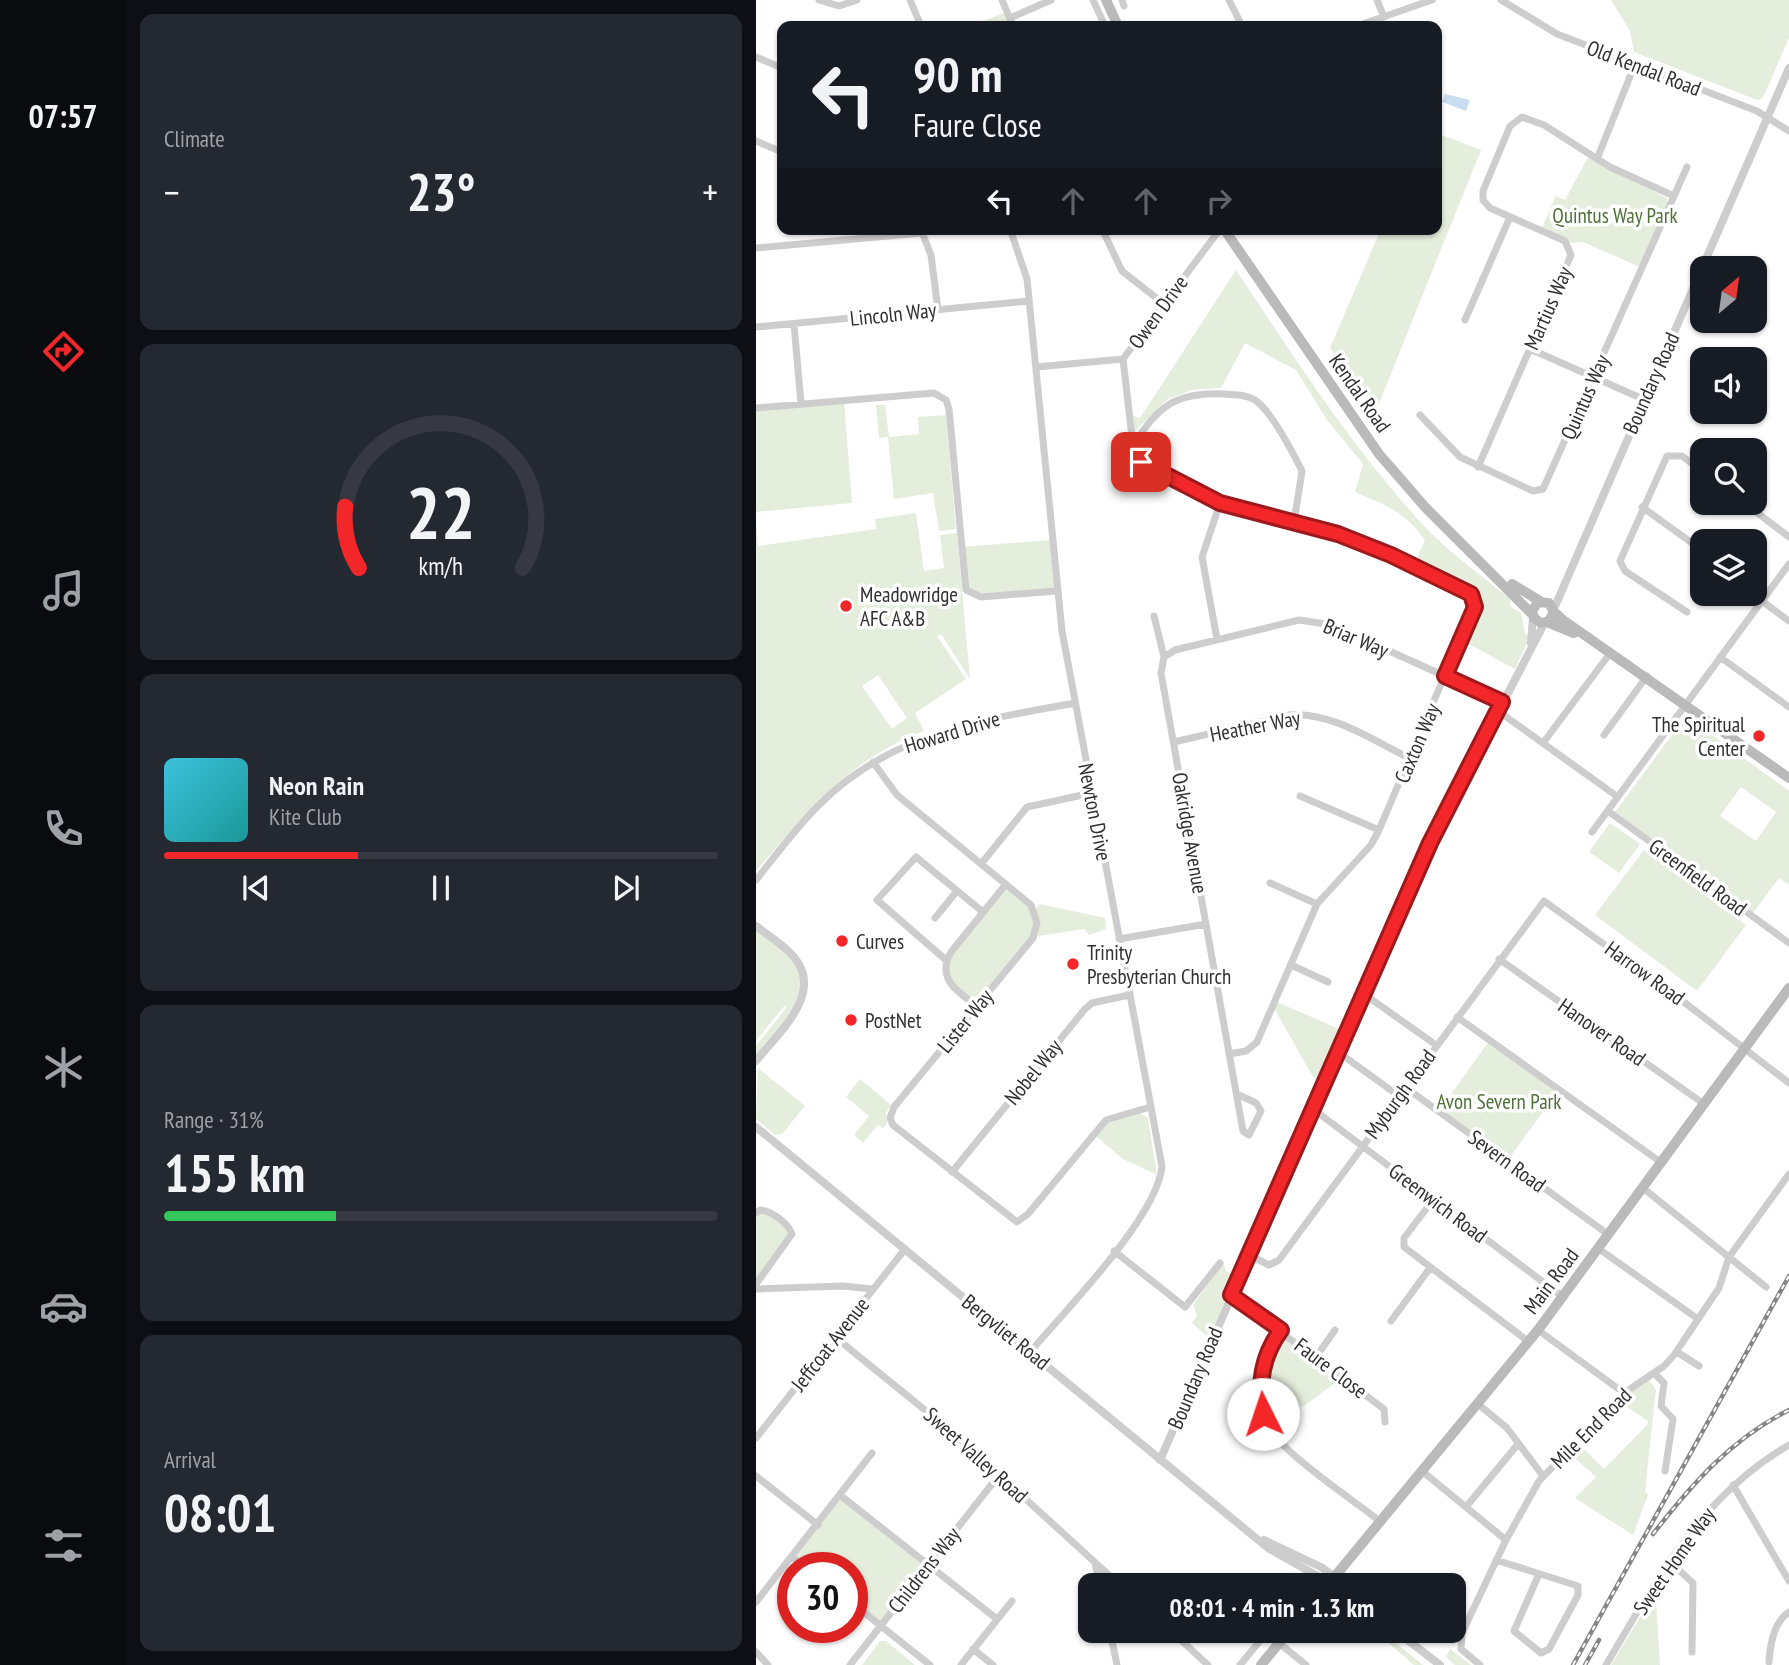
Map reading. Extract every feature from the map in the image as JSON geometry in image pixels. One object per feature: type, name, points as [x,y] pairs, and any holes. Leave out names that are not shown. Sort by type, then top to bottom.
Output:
[{"type":"main road","points":[[1107,0],[1116,21]]},
{"type":"main road","name":"Kendal Road","points":[[1226,235],[1379,454],[1425,507],[1532,615]]},
{"type":"main road","name":"Kendal Road","points":[[1483,563],[1541,601]]},
{"type":"main road","points":[[1600,645],[1532,615],[1533,607],[1541,601],[1549,603],[1554,611],[1600,645],[1789,778]]},
{"type":"main road","points":[[1546,622],[1554,611]]},
{"type":"main road","name":"Main Road","points":[[1339,1573],[1529,1342],[1789,988]]},
{"type":"main road","points":[[1261,1665],[1279,1643]]},
{"type":"street","points":[[819,0],[839,6],[857,0]]},
{"type":"street","points":[[910,0],[920,21]]},
{"type":"street","points":[[1002,0],[1012,21]]},
{"type":"street","points":[[1014,21],[1051,0]]},
{"type":"street","points":[[1093,0],[1103,21]]},
{"type":"street","points":[[1229,0],[1240,21]]},
{"type":"street","points":[[1377,0],[1384,17]]},
{"type":"street","points":[[1372,21],[1432,0]]},
{"type":"street","name":"Old Kendal Road","points":[[1501,0],[1557,34],[1768,116],[1789,131]]},
{"type":"street","points":[[756,57],[777,66]]},
{"type":"street","points":[[1635,64],[1597,159],[1674,196]]},
{"type":"street","name":"Boundary Road","points":[[1554,611],[1563,583],[1789,68]]},
{"type":"street","name":"Martius Way","points":[[1478,467],[1571,252],[1565,241],[1488,207],[1482,194],[1510,126],[1519,118],[1544,125],[1597,159]]},
{"type":"street","points":[[756,141],[777,150]]},
{"type":"street","name":"Quintus Way","points":[[1420,415],[1447,447],[1478,467],[1533,491],[1543,489],[1687,167]]},
{"type":"street","points":[[1465,320],[1510,217]]},
{"type":"street","points":[[756,248],[882,235]]},
{"type":"street","points":[[923,235],[931,255],[937,310]]},
{"type":"street","name":"Newton Drive","points":[[1012,235],[1025,265],[1056,591],[1162,1166],[1161,1178],[1147,1209],[1030,1352]]},
{"type":"street","points":[[1105,235],[1122,271],[1164,304]]},
{"type":"street","name":"Owen Drive","points":[[1036,367],[1124,359],[1217,235]]},
{"type":"street","name":"Lincoln Way","points":[[756,327],[1029,301]]},
{"type":"street","points":[[794,324],[801,404]]},
{"type":"street","points":[[1530,349],[1643,399]]},
{"type":"street","points":[[1124,359],[1133,446]]},
{"type":"street","points":[[756,408],[934,393],[944,398],[949,409],[965,587],[974,596],[1056,591]]},
{"type":"street","points":[[1133,446],[1156,414],[1182,397],[1203,393],[1249,397],[1262,406],[1302,471],[1294,522]]},
{"type":"street","name":"Caxton Way","points":[[1133,446],[1137,457],[1147,467],[1220,503],[1338,534],[1391,555],[1471,594],[1475,607],[1379,831],[1371,845],[1317,904],[1257,1042],[1246,1051],[1229,1054]]},
{"type":"street","points":[[1687,612],[1620,565],[1620,557],[1667,456],[1682,456],[1690,462]]},
{"type":"street","points":[[1217,639],[1202,557],[1220,503]]},
{"type":"street","points":[[1642,507],[1690,542]]},
{"type":"street","points":[[1760,515],[1789,537]]},
{"type":"street","points":[[1767,595],[1789,564]]},
{"type":"street","name":"Boundary Road","points":[[1541,601],[1554,594],[1563,583]]},
{"type":"street","points":[[1767,602],[1789,621]]},
{"type":"street","points":[[1592,832],[1759,606]]},
{"type":"street","name":"Boundary Road","points":[[1530,649],[1532,615]]},
{"type":"street","name":"Oakridge Avenue","points":[[1119,939],[1206,924],[1161,673],[1164,657],[1154,616]]},
{"type":"street","name":"Briar Way","points":[[1164,657],[1171,650],[1309,619],[1332,625],[1445,676],[1500,706],[1543,743],[1618,797]]},
{"type":"street","name":"Boundary Road","points":[[1160,1460],[1443,816],[1546,622]]},
{"type":"street","points":[[1543,743],[1611,652]]},
{"type":"street","points":[[1720,657],[1789,707]]},
{"type":"street","points":[[1604,735],[1647,676]]},
{"type":"street","name":"Howard Drive","points":[[756,880],[819,805],[873,762],[901,746],[985,719],[1075,703]]},
{"type":"street","name":"Heather Way","points":[[1174,742],[1289,715],[1308,715],[1340,725],[1411,759]]},
{"type":"street","points":[[873,762],[897,795],[1006,884],[946,960],[945,976],[950,984],[977,1006]]},
{"type":"street","points":[[981,864],[1031,804],[1092,793]]},
{"type":"street","points":[[1300,796],[1379,831]]},
{"type":"street","name":"Greenfield Road","points":[[1608,811],[1789,943]]},
{"type":"street","points":[[946,960],[876,901],[914,857],[983,912]]},
{"type":"street","points":[[1269,883],[1317,904]]},
{"type":"street","name":"Lister Way","points":[[952,1172],[895,1128],[890,1118],[894,1107],[1033,938],[1037,923],[1031,905],[1006,884]]},
{"type":"street","points":[[935,918],[957,891]]},
{"type":"street","name":"Myburgh Road","points":[[1249,1255],[1269,1265],[1276,1263],[1544,901]]},
{"type":"street","name":"Harrow Road","points":[[1544,901],[1789,1083]]},
{"type":"street","points":[[1206,924],[1243,1131],[1249,1135],[1261,1113],[1260,1108],[1237,1094]]},
{"type":"street","points":[[756,926],[795,958],[802,971],[804,985],[800,1004],[756,1061]]},
{"type":"street","name":"Hanover Road","points":[[1499,959],[1704,1104]]},
{"type":"street","points":[[1291,965],[1328,982]]},
{"type":"street","points":[[1364,994],[1436,1045]]},
{"type":"street","name":"Nobel Way","points":[[952,1172],[1085,1009],[1092,1003],[1129,995]]},
{"type":"street","points":[[1457,1017],[1662,1163]]},
{"type":"street","points":[[1338,1052],[1399,1096]]},
{"type":"street","name":"Severn Road","points":[[1405,1087],[1609,1235]]},
{"type":"street","points":[[952,1172],[1010,1220],[1019,1222],[1106,1120],[1150,1107]]},
{"type":"street","name":"Greenwich Road","points":[[1313,1109],[1563,1297]]},
{"type":"street","name":"Bergvliet Road","points":[[756,1127],[1160,1460],[1256,1536],[1317,1573]]},
{"type":"street","name":"Mile End Road","points":[[1480,1665],[1464,1654],[1461,1636],[1506,1540],[1543,1476],[1624,1393],[1654,1373],[1677,1352],[1719,1288],[1729,1257],[1789,1174]]},
{"type":"street","points":[[1643,1188],[1766,1287]]},
{"type":"street","points":[[1433,1200],[1402,1244],[1529,1342]]},
{"type":"street","points":[[756,1213],[760,1210],[772,1213],[790,1228],[792,1234],[756,1287]]},
{"type":"street","name":"Jeffcoat Avenue","points":[[756,1438],[905,1249]]},
{"type":"street","points":[[1599,1249],[1698,1320]]},
{"type":"street","points":[[1114,1251],[1185,1307],[1220,1264]]},
{"type":"street","points":[[1391,1321],[1430,1268]]},
{"type":"street","points":[[756,1287],[842,1286],[873,1289]]},
{"type":"street","name":"Faure Close","points":[[1231,1295],[1384,1409],[1385,1422]]},
{"type":"street","points":[[1281,1330],[1268,1350],[1261,1375],[1261,1403],[1267,1423],[1285,1445],[1381,1522]]},
{"type":"street","points":[[1316,1357],[1335,1330]]},
{"type":"street","points":[[1538,1330],[1624,1393]]},
{"type":"street","name":"Sweet Valley Road","points":[[835,1337],[952,1432],[1106,1573]]},
{"type":"street","points":[[1677,1352],[1699,1366]]},
{"type":"street","points":[[1654,1373],[1664,1383],[1661,1406],[1673,1419],[1665,1471]]},
{"type":"street","points":[[1478,1404],[1507,1428],[1543,1476]]},
{"type":"street","points":[[1466,1507],[1518,1444]]},
{"type":"street","name":"Sweet Home Way","points":[[1606,1665],[1702,1515],[1733,1485],[1789,1445]]},
{"type":"street","points":[[795,1552],[872,1453]]},
{"type":"street","points":[[1422,1471],[1506,1540]]},
{"type":"street","name":"Childrens Way","points":[[850,1665],[999,1475]]},
{"type":"street","points":[[756,1476],[818,1525]]},
{"type":"street","points":[[1733,1485],[1789,1581]]},
{"type":"street","points":[[840,1495],[997,1619]]},
{"type":"street","points":[[1496,1560],[1574,1582],[1578,1586],[1578,1595],[1549,1648],[1541,1653],[1514,1631],[1539,1574]]},
{"type":"street","points":[[1094,1562],[1097,1573]]},
{"type":"street","points":[[1670,1562],[1693,1583],[1692,1652]]},
{"type":"street","points":[[756,1602],[777,1575]]},
{"type":"street","points":[[961,1665],[1012,1601]]},
{"type":"street","points":[[1769,1662],[1770,1648],[1780,1620],[1789,1612]]},
{"type":"street","points":[[868,1616],[930,1665]]},
{"type":"street","points":[[1112,1643],[1117,1665]]},
{"type":"street","points":[[1184,1643],[1208,1665]]},
{"type":"street","points":[[1240,1665],[1258,1643]]},
{"type":"street","points":[[1279,1643],[1306,1665]]},
{"type":"street","points":[[1412,1643],[1440,1665]]},
{"type":"street","points":[[973,1649],[993,1665]]},
{"type":"street","points":[[756,1652],[768,1665]]},
{"type":"green space","points":[[1611,0],[1789,0],[1789,38],[1763,98],[1757,100],[1634,52],[1630,31]]},
{"type":"green space","points":[[1004,13],[1009,21],[984,21]]},
{"type":"green space","points":[[1442,135],[1481,150],[1376,411],[1330,348],[1378,235],[1442,235]]},
{"type":"green space","name":"Quintus Way Park","points":[[1588,157],[1667,198],[1667,205],[1640,267],[1583,242],[1572,243],[1542,228],[1556,196],[1565,200]]},
{"type":"green space","points":[[1236,270],[1373,467],[1435,537],[1510,599],[1511,607],[1521,613],[1525,634],[1530,635],[1515,669],[1465,642],[1476,616],[1476,597],[1472,591],[1415,563],[1425,540],[1410,522],[1394,510],[1355,492],[1363,464],[1327,420],[1296,370],[1245,343],[1221,388],[1192,390],[1168,399],[1135,431],[1133,416],[1140,418]]},
{"type":"green space","points":[[844,400],[852,503],[756,512],[756,408]]},
{"type":"green space","points":[[876,405],[885,405],[889,437],[919,434],[918,417],[946,415],[956,529],[939,531],[933,493],[894,499],[888,437],[879,438]]},
{"type":"green space","points":[[916,513],[924,571],[944,568],[940,535],[957,533],[970,679],[941,634],[937,636],[966,679],[915,713],[924,731],[898,742],[852,772],[812,809],[756,871],[756,522],[758,546],[876,529],[875,519]],"holes":[[[878,675],[907,718],[892,729],[862,686]]]},
{"type":"green space","points":[[1051,540],[1056,591],[981,597],[968,592],[961,547]]},
{"type":"green space","points":[[1686,716],[1701,723],[1704,729],[1789,791],[1789,885],[1779,878],[1753,913],[1615,812]],"holes":[[[1741,787],[1776,812],[1756,841],[1720,816]]]},
{"type":"green space","points":[[1610,823],[1640,844],[1619,873],[1589,852]]},
{"type":"green space","points":[[1644,850],[1746,925],[1697,991],[1595,915]]},
{"type":"green space","points":[[1006,884],[1031,905],[1036,930],[977,1006],[950,984],[945,964]]},
{"type":"green space","points":[[1040,904],[1105,918],[1106,929],[1089,935],[1085,929],[1038,936],[1036,908]]},
{"type":"green space","points":[[756,926],[798,962],[803,995],[756,1061],[756,1046],[786,1008],[785,1005],[756,1041]]},
{"type":"green space","points":[[1277,1002],[1344,1031],[1321,1082],[1313,1077],[1274,1008]]},
{"type":"green space","name":"Avon Severn Park","points":[[1490,1040],[1559,1090],[1507,1161],[1438,1112]]},
{"type":"green space","points":[[758,1068],[805,1106],[782,1134],[775,1135],[756,1119]]},
{"type":"green space","points":[[860,1079],[891,1105],[886,1113],[887,1123],[883,1128],[878,1125],[863,1143],[854,1135],[869,1116],[846,1097]]},
{"type":"green space","points":[[1140,1113],[1148,1118],[1157,1175],[1123,1159],[1096,1136],[1106,1124]]},
{"type":"green space","points":[[756,1213],[772,1213],[792,1234],[756,1284]]},
{"type":"green space","points":[[1223,1263],[1226,1271],[1236,1275],[1209,1338],[1192,1323],[1197,1315],[1193,1305]]},
{"type":"green space","points":[[1281,1330],[1343,1377],[1304,1406],[1263,1414],[1263,1366]]},
{"type":"green space","points":[[1649,1380],[1656,1390],[1645,1491],[1648,1495],[1633,1535],[1575,1498],[1596,1477],[1570,1454],[1579,1444],[1604,1469],[1648,1421],[1624,1405],[1608,1421],[1606,1417],[1633,1389]]},
{"type":"green space","points":[[840,1495],[929,1565],[881,1626],[868,1616],[868,1552],[796,1552]]},
{"type":"green space","points":[[1652,1597],[1656,1599],[1660,1665],[1611,1665]]},
{"type":"green space","points":[[880,1641],[886,1641],[915,1665],[862,1665]]},
{"type":"green space","points":[[1388,1643],[1396,1643],[1423,1665],[1414,1665]]},
{"type":"green space","points":[[1450,1649],[1471,1665],[1455,1665],[1446,1657]]},
{"type":"water","points":[[1445,94],[1470,100],[1466,111],[1442,102]]},
{"type":"railway","points":[[1573,1665],[1789,1276]]},
{"type":"railway","points":[[1653,1534],[1714,1464],[1749,1435],[1789,1410]]},
{"type":"railway","points":[[1585,1665],[1599,1640]]},
{"type":"place","name":"Meadowridge AFC A&B","points":[[846,606]]},
{"type":"place","name":"The Spiritual Center","points":[[1759,736]]},
{"type":"place","name":"Curves","points":[[842,941]]},
{"type":"place","name":"Trinity Presbyterian Church","points":[[1073,964]]},
{"type":"place","name":"PostNet","points":[[851,1020]]},
{"type":"route","points":[[1141,462],[1220,503],[1338,534],[1391,555],[1471,594],[1476,603],[1475,607],[1445,676],[1502,702],[1430,843],[1231,1295],[1281,1330],[1268,1350],[1263,1366],[1263,1414]]}]
